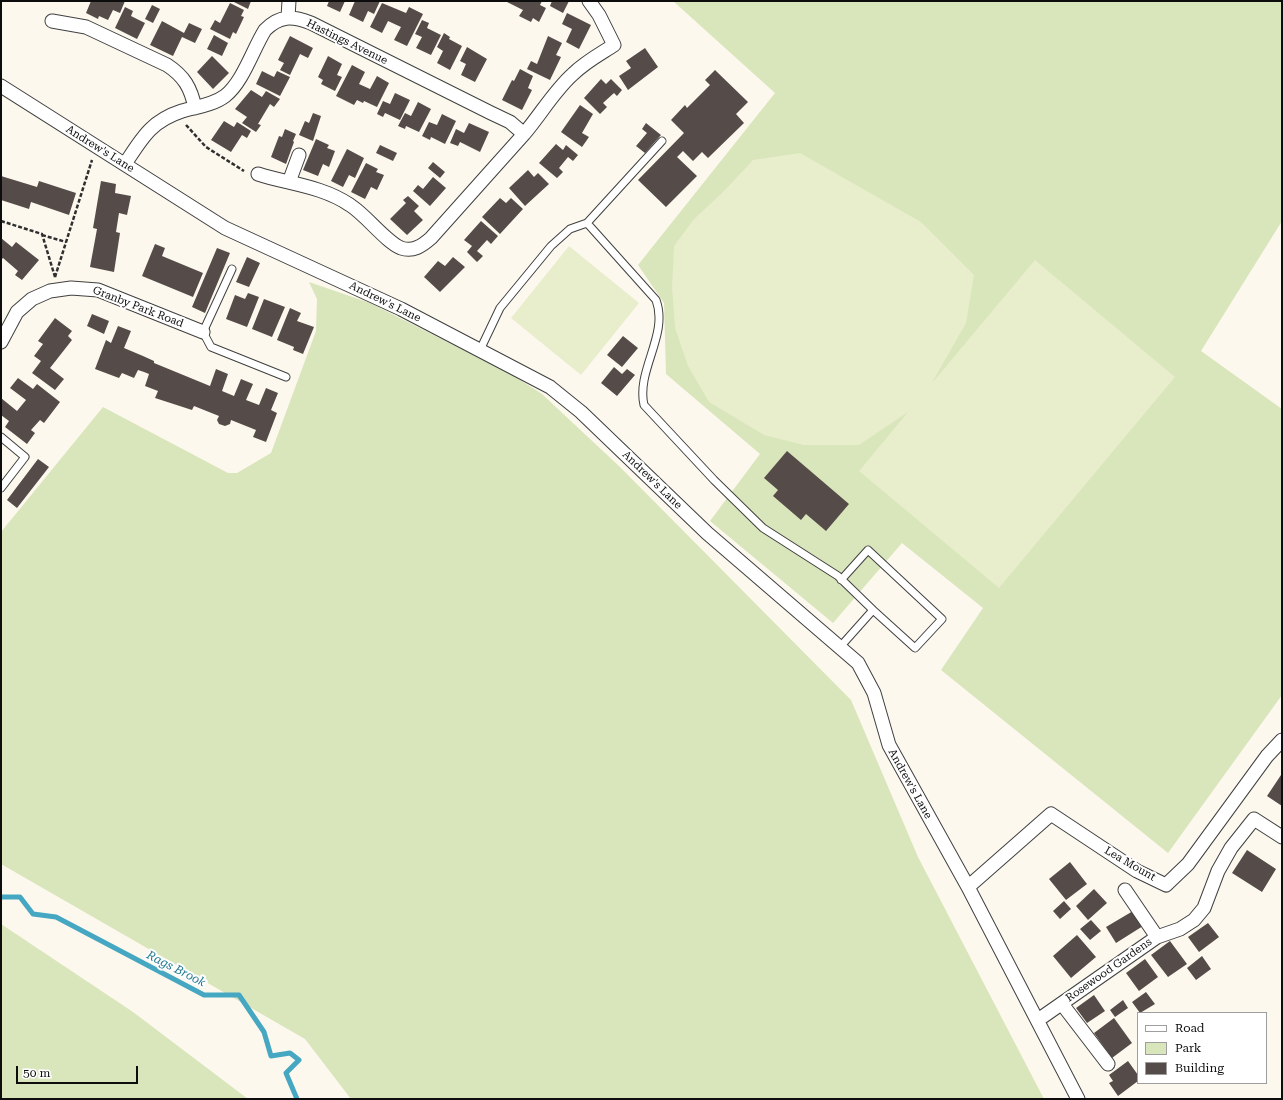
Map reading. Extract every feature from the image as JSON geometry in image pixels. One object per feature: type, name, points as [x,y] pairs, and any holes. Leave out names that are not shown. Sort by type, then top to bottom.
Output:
[{"type":"street","points":[[125,164],[150,128],[160,120],[217,101],[226,95],[239,79],[265,30],[271,25],[288,17],[289,1]]},
{"type":"street","points":[[258,174],[335,196],[363,215],[399,247],[415,249],[432,238],[524,134],[559,88],[586,63],[614,45],[599,15],[589,1]]},
{"type":"street","name":"Hastings Avenue","points":[[288,17],[311,23],[491,112],[510,122],[524,134]]},
{"type":"street","points":[[52,21],[86,26],[167,65],[175,70],[187,83],[192,91],[195,108]]},
{"type":"street","name":"Andrew's Lane","points":[[1,86],[225,228],[401,309],[550,387],[581,412],[707,533],[858,663],[874,693],[889,746],[968,887],[1078,1099]]},
{"type":"street","points":[[289,182],[299,155]]},
{"type":"street","name":"Granby Park Road","points":[[1,342],[4,326],[32,299],[50,291],[84,287],[98,290],[203,332]]},
{"type":"street","name":"Lea Mount","points":[[968,887],[1051,814],[1137,871],[1166,885],[1188,864],[1267,756],[1282,740]]},
{"type":"street","name":"Rosewood Gardens","points":[[1038,1020],[1157,937],[1184,927],[1194,920],[1204,908],[1218,871],[1231,848],[1254,819],[1282,837]]},
{"type":"street","name":"Rosewood Gardens","points":[[1125,890],[1157,937]]},
{"type":"street","name":"Rosewood Gardens","points":[[1062,1004],[1108,1064]]},
{"type":"lane","points":[[480,350],[500,308],[551,246],[570,229],[587,223],[662,142]]},
{"type":"lane","points":[[587,223],[656,300],[658,307],[655,341],[641,394],[644,405],[763,528],[841,580],[914,648],[942,618],[868,550],[841,580]]},
{"type":"lane","points":[[232,269],[203,332],[211,347],[286,377]]},
{"type":"lane","points":[[1,437],[25,456],[1,488]]},
{"type":"lane","points":[[840,647],[873,610]]},
{"type":"path","points":[[181,112],[187,127],[206,147],[237,167],[252,174],[258,174]]},
{"type":"path","points":[[50,291],[96,146]]},
{"type":"path","points":[[1,221],[66,242]]},
{"type":"path","points":[[42,234],[55,277]]},
{"type":"green space","points":[[673,1],[1282,2],[1282,221],[1201,351],[1282,409],[1282,695],[1168,853],[941,670],[983,608],[902,543],[833,623],[710,521],[760,454],[666,374],[664,303],[638,265],[775,93]]},
{"type":"green space","points":[[800,153],[921,222],[974,275],[966,323],[932,383],[1035,260],[1175,377],[999,588],[859,471],[908,412],[859,445],[804,445],[764,435],[709,402],[688,366],[675,328],[672,287],[674,246],[694,219],[722,193],[753,160]]},
{"type":"green space","points":[[569,246],[639,303],[581,375],[511,318]]},
{"type":"green space","points":[[309,282],[370,303],[511,374],[542,394],[620,467],[851,700],[918,857],[1044,1099],[351,1099],[305,1039],[1,864],[1,532],[103,407],[228,473],[237,473],[271,453],[316,331],[317,299]]},
{"type":"green space","points":[[1,924],[133,1012],[248,1099],[1,1099]]},
{"type":"building","points":[[91,1],[125,1],[120,13],[113,10],[108,20],[99,16],[98,19],[86,13]]},
{"type":"building","points":[[232,1],[251,1],[248,9]]},
{"type":"building","points":[[329,1],[345,1],[340,12],[327,6]]},
{"type":"building","points":[[355,1],[380,1],[374,14],[368,11],[363,22],[349,15]]},
{"type":"building","points":[[505,1],[542,1],[540,5],[546,8],[539,22],[533,18],[531,22],[519,16],[523,10]]},
{"type":"building","points":[[552,1],[569,1],[563,13],[550,6]]},
{"type":"building","points":[[230,3],[244,10],[241,16],[244,17],[236,34],[233,32],[230,39],[210,29],[215,20],[220,23]]},
{"type":"building","points":[[382,3],[406,13],[409,7],[423,14],[407,46],[394,40],[401,27],[388,21],[382,33],[370,27]]},
{"type":"building","points":[[152,5],[160,9],[153,23],[145,19]]},
{"type":"building","points":[[125,7],[133,11],[131,16],[145,23],[137,39],[115,28]]},
{"type":"building","points":[[567,13],[591,25],[579,49],[566,42],[572,29],[562,24]]},
{"type":"building","points":[[422,20],[429,23],[427,28],[441,35],[431,55],[416,48],[422,37],[415,34]]},
{"type":"building","points":[[162,21],[184,33],[189,23],[202,29],[195,43],[182,37],[173,56],[150,45]]},
{"type":"building","points":[[444,33],[450,37],[449,39],[462,46],[450,70],[437,63],[443,51],[437,47]]},
{"type":"building","points":[[214,35],[228,43],[222,56],[207,49]]},
{"type":"building","points":[[290,36],[313,48],[308,58],[300,54],[290,75],[280,70],[284,63],[278,60]]},
{"type":"building","points":[[548,36],[562,43],[556,55],[561,57],[550,80],[527,69],[531,61],[537,64]]},
{"type":"building","points":[[467,47],[487,59],[475,82],[461,75],[466,64],[460,61]]},
{"type":"building","points":[[645,48],[658,67],[628,90],[619,76],[631,68],[626,61]]},
{"type":"building","points":[[212,56],[229,73],[213,89],[197,72]]},
{"type":"building","points":[[328,56],[342,64],[337,75],[342,77],[335,91],[321,84],[323,80],[318,77]]},
{"type":"building","points":[[352,65],[365,72],[359,84],[370,89],[377,76],[389,83],[377,107],[364,101],[363,103],[357,100],[354,105],[336,96]]},
{"type":"building","points":[[520,69],[533,76],[528,88],[532,90],[522,110],[502,100],[512,80],[514,81]]},
{"type":"building","points":[[715,70],[748,102],[736,114],[744,123],[708,158],[702,152],[693,161],[683,151],[677,157],[697,176],[666,207],[638,180],[684,133],[671,120],[685,105],[687,108],[710,85],[705,80]]},
{"type":"building","points":[[262,71],[274,77],[277,71],[290,77],[280,96],[256,84]]},
{"type":"building","points":[[601,79],[606,84],[611,79],[622,90],[617,96],[614,93],[603,103],[607,107],[600,114],[584,98]]},
{"type":"building","points":[[251,90],[262,97],[266,91],[280,99],[274,107],[270,104],[258,124],[261,125],[256,132],[242,123],[247,117],[235,109]]},
{"type":"building","points":[[395,93],[410,100],[400,120],[385,113],[383,117],[377,114],[383,101],[390,104]]},
{"type":"building","points":[[418,102],[431,109],[419,132],[406,126],[405,129],[398,126],[405,113],[411,116]]},
{"type":"building","points":[[580,105],[593,114],[582,133],[589,137],[582,147],[561,132]]},
{"type":"building","points":[[313,113],[321,116],[313,141],[299,135],[305,121],[309,123]]},
{"type":"building","points":[[442,114],[456,121],[445,144],[431,137],[430,140],[422,136],[429,122],[437,125]]},
{"type":"building","points":[[224,121],[234,127],[237,122],[251,131],[247,138],[242,135],[231,152],[211,140]]},
{"type":"building","points":[[469,123],[489,132],[480,152],[460,142],[458,146],[450,143],[456,129],[464,133]]},
{"type":"building","points":[[646,123],[661,135],[645,153],[636,146],[647,133],[642,129]]},
{"type":"building","points":[[285,129],[296,134],[286,164],[271,157],[279,136],[282,137]]},
{"type":"building","points":[[316,139],[329,145],[327,148],[335,151],[329,167],[323,164],[318,176],[303,170]]},
{"type":"building","points":[[556,144],[563,150],[566,145],[578,155],[573,161],[568,157],[559,168],[563,172],[557,178],[539,163]]},
{"type":"building","points":[[380,145],[397,153],[393,161],[376,153]]},
{"type":"building","points":[[347,149],[364,158],[355,178],[349,175],[343,187],[331,181]]},
{"type":"building","points":[[433,162],[445,172],[440,178],[428,168]]},
{"type":"building","points":[[366,163],[378,169],[376,172],[384,175],[377,190],[371,187],[365,199],[351,192]]},
{"type":"building","points":[[528,170],[534,177],[538,173],[549,184],[525,206],[509,188]]},
{"type":"building","points":[[1,176],[37,187],[39,181],[76,193],[69,215],[31,202],[29,209],[1,200]]},
{"type":"building","points":[[433,177],[446,188],[430,206],[413,191],[418,185],[423,189]]},
{"type":"building","points":[[101,181],[116,184],[115,193],[131,196],[127,215],[119,213],[116,232],[120,233],[114,272],[90,267],[97,229],[93,228]]},
{"type":"building","points":[[408,196],[419,206],[414,211],[423,220],[407,235],[390,219],[406,203],[403,200]]},
{"type":"building","points":[[500,198],[506,203],[511,198],[523,209],[500,234],[482,217]]},
{"type":"building","points":[[481,221],[498,236],[491,244],[487,240],[477,251],[483,256],[477,262],[467,252],[472,246],[464,240]]},
{"type":"building","points":[[1,238],[12,247],[16,242],[39,260],[22,280],[15,275],[18,271],[3,258],[1,260]]},
{"type":"building","points":[[155,244],[165,248],[162,256],[203,273],[193,297],[142,276]]},
{"type":"building","points":[[217,248],[230,253],[205,313],[192,307]]},
{"type":"building","points":[[247,257],[260,263],[249,287],[236,282]]},
{"type":"building","points":[[453,257],[465,267],[440,292],[424,277],[438,261],[445,266]]},
{"type":"building","points":[[248,293],[259,297],[247,327],[226,319],[235,295],[245,299]]},
{"type":"building","points":[[264,299],[285,307],[272,337],[252,329]]},
{"type":"building","points":[[290,308],[301,313],[297,321],[314,327],[303,354],[293,350],[294,347],[277,340]]},
{"type":"building","points":[[92,314],[109,321],[104,334],[87,326]]},
{"type":"building","points":[[55,318],[72,331],[68,336],[72,340],[50,368],[64,379],[55,390],[32,373],[41,361],[34,356],[43,344],[38,341]]},
{"type":"building","points":[[118,326],[131,331],[124,348],[154,361],[154,363],[210,386],[216,369],[228,374],[222,391],[234,396],[241,379],[253,384],[246,400],[259,405],[266,388],[278,393],[271,410],[277,413],[266,442],[253,437],[256,430],[231,420],[230,424],[225,426],[219,424],[217,420],[219,416],[194,406],[192,410],[155,398],[158,391],[145,386],[149,374],[138,370],[134,378],[122,373],[119,378],[95,369],[106,340],[111,343]]},
{"type":"building","points":[[623,336],[638,348],[622,367],[607,355]]},
{"type":"building","points":[[614,367],[622,374],[627,369],[635,375],[617,396],[601,383]]},
{"type":"building","points":[[18,378],[33,389],[37,384],[60,402],[44,423],[40,420],[31,430],[35,433],[27,444],[5,427],[9,421],[1,415],[1,398],[17,411],[26,400],[10,388]]},
{"type":"building","points":[[787,451],[849,504],[826,531],[806,514],[801,520],[773,496],[778,490],[764,478]]},
{"type":"building","points":[[38,459],[49,467],[17,508],[7,500]]},
{"type":"building","points":[[1282,775],[1282,806],[1267,796]]},
{"type":"building","points":[[1247,850],[1276,869],[1262,892],[1232,873]]},
{"type":"building","points":[[1070,862],[1087,884],[1066,900],[1049,879]]},
{"type":"building","points":[[1094,889],[1107,903],[1088,920],[1076,906]]},
{"type":"building","points":[[1064,901],[1071,909],[1060,919],[1053,911]]},
{"type":"building","points":[[1133,911],[1143,926],[1116,943],[1106,927]]},
{"type":"building","points":[[1091,920],[1101,931],[1090,940],[1080,929]]},
{"type":"building","points":[[1208,923],[1219,937],[1199,952],[1188,937]]},
{"type":"building","points":[[1077,935],[1096,957],[1071,978],[1053,956]]},
{"type":"building","points":[[1170,941],[1187,964],[1168,977],[1151,955]]},
{"type":"building","points":[[1202,956],[1211,969],[1196,980],[1187,968]]},
{"type":"building","points":[[1145,959],[1158,977],[1139,991],[1126,973]]},
{"type":"building","points":[[1146,992],[1155,1004],[1139,1012],[1132,1002]]},
{"type":"building","points":[[1094,995],[1105,1011],[1087,1023],[1076,1008]]},
{"type":"building","points":[[1123,1000],[1128,1008],[1115,1017],[1110,1010]]},
{"type":"building","points":[[1114,1018],[1132,1043],[1112,1058],[1094,1033]]},
{"type":"building","points":[[1128,1061],[1137,1074],[1137,1082],[1118,1096],[1109,1083],[1113,1081],[1109,1075]]},
{"type":"waterway","name":"Rags Brook","points":[[1,897],[20,897],[33,914],[56,917],[204,995],[239,995],[264,1032],[271,1056],[290,1053],[299,1060],[286,1073],[297,1099]]}]
